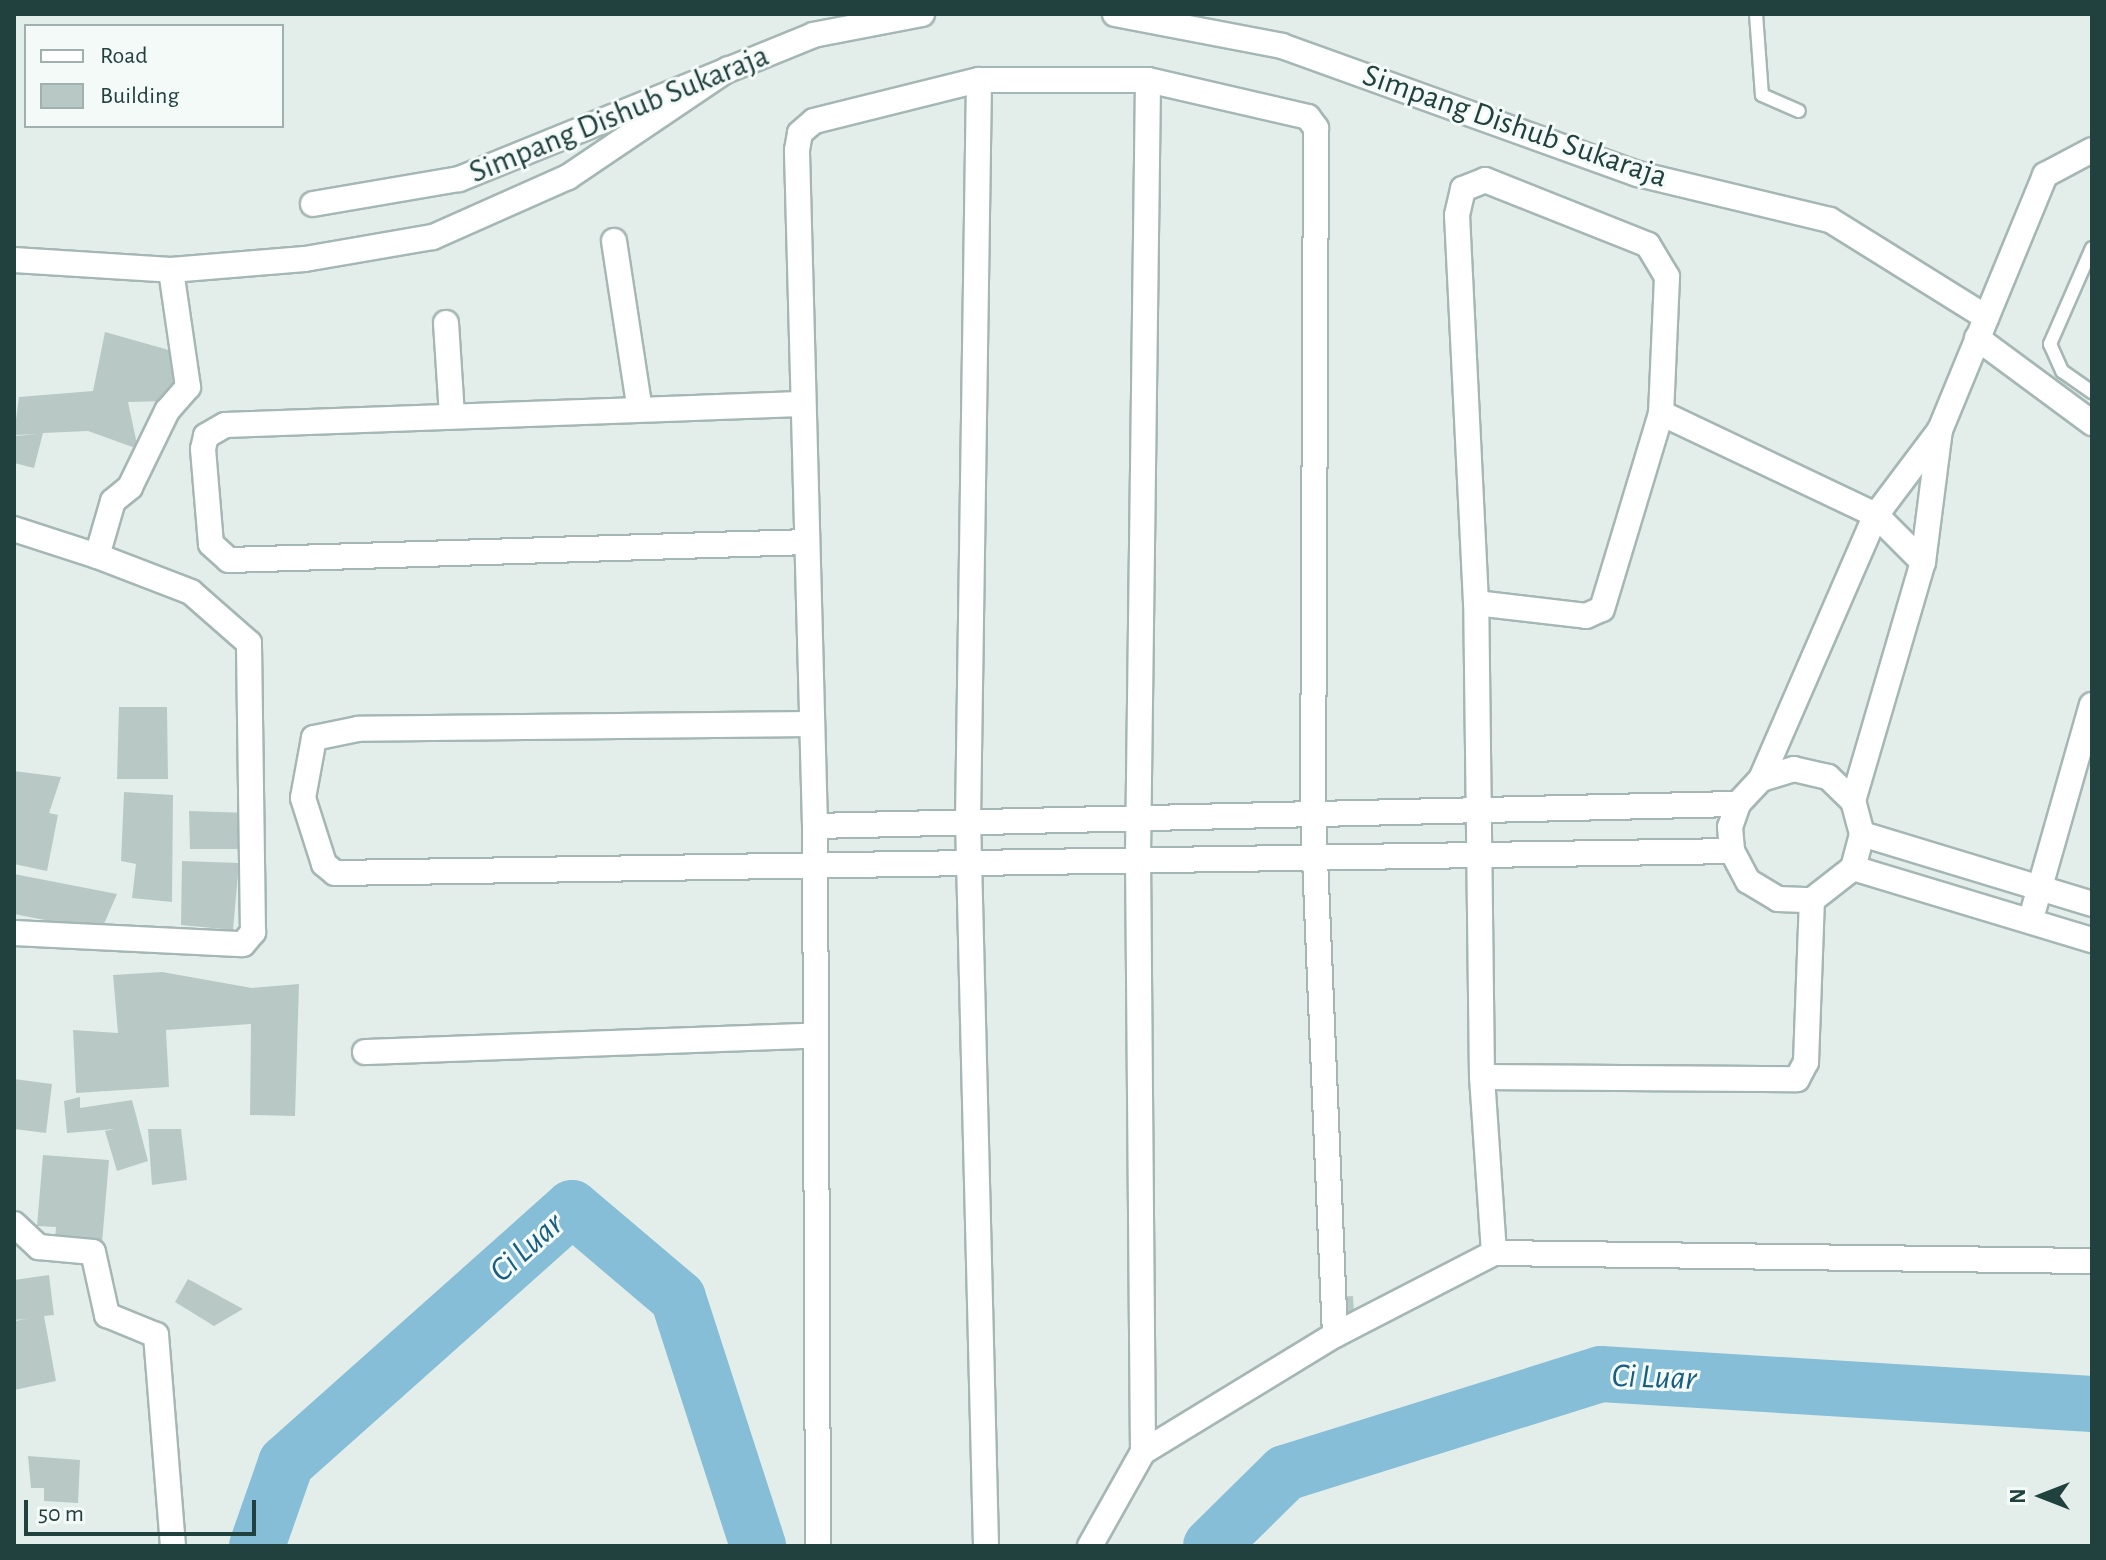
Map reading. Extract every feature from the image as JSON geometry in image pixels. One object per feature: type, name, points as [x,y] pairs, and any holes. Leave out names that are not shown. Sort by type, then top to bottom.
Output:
[{"type":"street","name":"Simpang Dishub Sukaraja","points":[[313,204],[459,179],[813,35],[922,14]]},
{"type":"street","name":"Simpang Dishub Sukaraja","points":[[1115,14],[1282,46],[1638,174],[1830,220],[1982,328],[2092,423]]},
{"type":"street","points":[[17,265],[171,270],[305,259],[465,228],[568,177],[728,69]]},
{"type":"street","points":[[979,80],[968,860],[986,1546]]},
{"type":"street","points":[[818,1546],[811,1036],[815,826],[800,404],[800,133],[814,121],[979,80],[1148,80],[1308,117],[1319,136],[1313,811],[1335,1335]]},
{"type":"street","points":[[1143,1452],[1138,856],[1148,80]]},
{"type":"street","points":[[1940,430],[1923,562],[1853,801],[1862,834],[1853,868],[1812,900],[1778,899],[1748,881],[1732,851],[1738,804],[1761,779],[1876,515],[1940,430],[2045,175],[2071,155],[2092,150]]},
{"type":"street","points":[[1476,603],[1586,616],[1602,609],[1661,413],[1667,277],[1655,251],[1485,180],[1471,182],[1457,215],[1476,603],[1476,813],[1482,1077],[1494,1253]]},
{"type":"street","points":[[614,241],[639,405]]},
{"type":"street","points":[[97,556],[113,501],[130,487],[167,411],[188,387],[171,270]]},
{"type":"street","points":[[446,323],[452,415]]},
{"type":"street","points":[[800,404],[639,405],[214,429],[203,449],[211,544],[229,560],[263,562],[807,542]]},
{"type":"street","points":[[1661,413],[1876,515],[1923,562]]},
{"type":"street","points":[[14,529],[191,592],[249,643],[253,932],[243,944],[14,933]]},
{"type":"street","points":[[2029,925],[2092,705]]},
{"type":"street","points":[[810,724],[358,729],[314,738],[303,798],[324,864],[335,873],[1477,850],[1732,851]]},
{"type":"street","points":[[1761,779],[1794,769],[1816,774],[1853,801]]},
{"type":"street","points":[[815,826],[968,819],[1313,811],[1476,813],[1738,804]]},
{"type":"street","points":[[1862,834],[2038,892],[2092,904]]},
{"type":"street","points":[[1853,868],[2029,925],[2092,940]]},
{"type":"street","points":[[1482,1077],[1797,1079],[1806,1062],[1812,900]]},
{"type":"street","points":[[365,1052],[811,1036]]},
{"type":"street","points":[[14,1224],[39,1247],[93,1252],[107,1315],[156,1335],[173,1546]]},
{"type":"street","points":[[1090,1546],[1143,1452],[1335,1335],[1494,1253],[2092,1261]]},
{"type":"lane","points":[[1756,14],[1762,95],[1799,111]]},
{"type":"lane","points":[[2092,248],[2050,344],[2062,371],[2092,392]]},
{"type":"building","points":[[105,332],[183,354],[171,401],[128,402],[138,449],[88,431],[43,433],[34,468],[14,463],[14,436],[39,434],[14,435],[19,397],[93,391]]},
{"type":"building","points":[[119,707],[167,707],[168,779],[117,779]]},
{"type":"building","points":[[14,771],[61,777],[49,813],[58,815],[47,871],[14,864]]},
{"type":"building","points":[[124,792],[173,795],[172,902],[132,898],[136,864],[121,861]]},
{"type":"building","points":[[189,811],[249,813],[249,849],[190,849]]},
{"type":"building","points":[[182,861],[239,863],[233,930],[181,925]]},
{"type":"building","points":[[14,874],[117,894],[101,931],[14,914]]},
{"type":"building","points":[[162,972],[252,988],[299,984],[295,1116],[250,1115],[251,1024],[166,1030],[169,1087],[76,1093],[73,1030],[118,1033],[113,975]]},
{"type":"building","points":[[14,1079],[52,1084],[46,1133],[14,1129]]},
{"type":"building","points":[[80,1097],[80,1108],[132,1100],[148,1161],[117,1171],[105,1131],[115,1129],[67,1133],[64,1101]]},
{"type":"building","points":[[148,1129],[181,1129],[187,1180],[152,1185]]},
{"type":"building","points":[[43,1155],[109,1160],[102,1243],[55,1239],[56,1227],[37,1226]]},
{"type":"building","points":[[49,1275],[54,1315],[44,1316],[56,1381],[14,1390],[14,1321],[27,1319],[14,1320],[14,1280]]},
{"type":"building","points":[[188,1279],[243,1309],[214,1326],[175,1302]]},
{"type":"building","points":[[1353,1296],[1354,1314],[1335,1316],[1334,1297]]},
{"type":"building","points":[[28,1456],[80,1460],[78,1503],[44,1501],[44,1488],[31,1488]]},
{"type":"waterway","name":"Ci Luar","points":[[257,1546],[286,1463],[572,1208],[678,1298],[758,1546]]},
{"type":"waterway","name":"Ci Luar","points":[[1211,1546],[1285,1473],[1601,1374],[2092,1404]]}]
